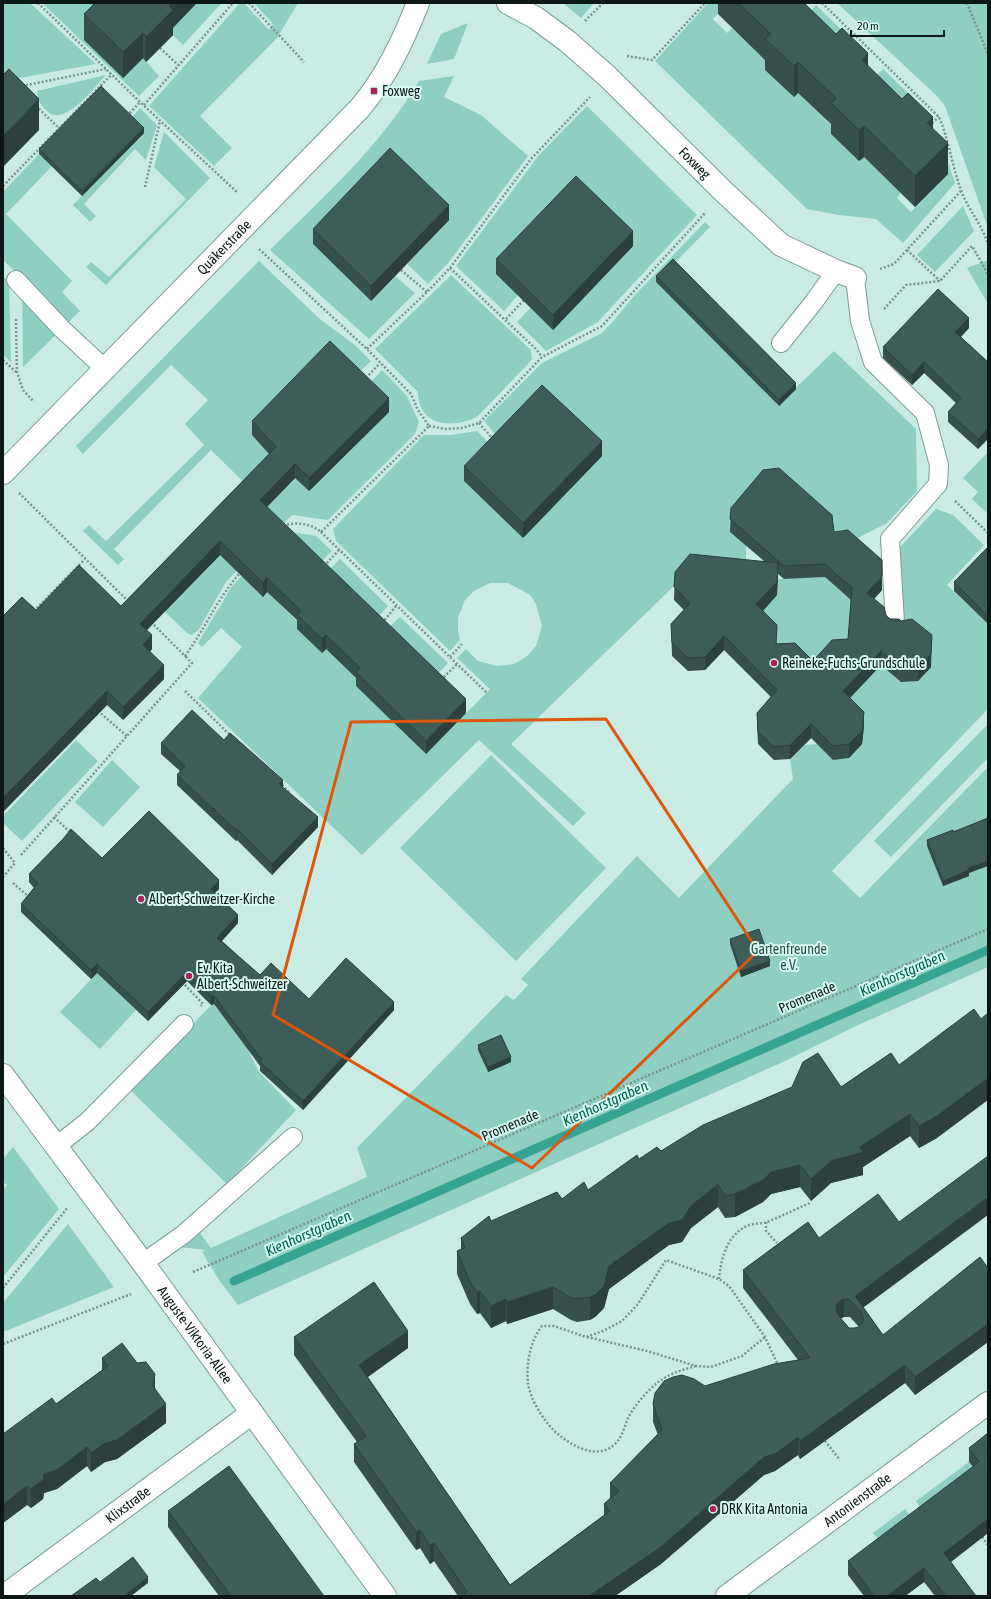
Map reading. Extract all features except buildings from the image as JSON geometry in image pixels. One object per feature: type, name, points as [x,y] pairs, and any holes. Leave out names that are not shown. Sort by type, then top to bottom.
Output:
[{"type":"street","name":"Quäkerstraße","points":[[3,473],[104,368],[360,108],[374,91],[393,58],[404,37],[418,3]]},
{"type":"street","name":"Foxweg","points":[[508,3],[536,18],[567,41],[607,76],[724,192],[781,245],[846,274]]},
{"type":"street","name":"Auguste-Viktoria-Allee","points":[[3,1075],[55,1147],[143,1263],[385,1596]]},
{"type":"street","name":"Antonienstraße","points":[[727,1596],[988,1404]]},
{"type":"street","name":"Klixstraße","points":[[4,1596],[252,1413]]},
{"type":"lane","points":[[781,343],[813,303],[846,274],[873,362],[925,413],[939,465],[938,484],[890,539],[895,623]]},
{"type":"lane","points":[[16,280],[62,329],[104,368]]},
{"type":"lane","points":[[55,1147],[87,1122],[184,1024]]},
{"type":"lane","points":[[143,1263],[184,1234],[293,1137]]},
{"type":"path","points":[[38,3],[140,102],[239,194]]},
{"type":"path","points":[[144,105],[233,3]]},
{"type":"path","points":[[249,3],[304,62]]},
{"type":"path","points":[[580,26],[603,3]]},
{"type":"path","points":[[626,56],[652,60],[705,3]]},
{"type":"path","points":[[822,3],[939,116],[961,192],[985,234],[988,245]]},
{"type":"path","points":[[967,3],[988,54]]},
{"type":"path","points":[[160,48],[178,65]]},
{"type":"path","points":[[864,54],[868,49]]},
{"type":"path","points":[[17,87],[106,69]]},
{"type":"path","points":[[3,186],[112,74]]},
{"type":"path","points":[[367,349],[450,268],[531,159],[584,104],[607,76]]},
{"type":"path","points":[[126,117],[140,102]]},
{"type":"path","points":[[33,103],[59,128]]},
{"type":"path","points":[[930,126],[939,116]]},
{"type":"path","points":[[145,187],[160,121]]},
{"type":"path","points":[[255,246],[367,349],[411,394],[418,410],[429,426],[446,429],[462,428],[478,423],[542,357],[602,326],[724,192]]},
{"type":"path","points":[[846,274],[894,264],[961,192]]},
{"type":"path","points":[[863,332],[906,285],[940,281],[972,246],[988,274]]},
{"type":"path","points":[[907,250],[940,281]]},
{"type":"path","points":[[450,268],[506,319],[538,350],[542,357]]},
{"type":"path","points":[[401,270],[427,292]]},
{"type":"path","points":[[16,280],[17,372],[22,390],[40,407]]},
{"type":"path","points":[[506,319],[527,296]]},
{"type":"path","points":[[3,360],[17,372]]},
{"type":"path","points":[[360,383],[380,362]]},
{"type":"path","points":[[478,423],[494,439]]},
{"type":"path","points":[[321,532],[429,426]]},
{"type":"path","points":[[16,490],[131,603]]},
{"type":"path","points":[[964,510],[988,532]]},
{"type":"path","points":[[280,531],[285,526],[294,524],[315,526],[450,657],[458,663],[487,693]]},
{"type":"path","points":[[319,571],[339,550]]},
{"type":"path","points":[[30,615],[85,559]]},
{"type":"path","points":[[185,656],[196,641],[229,585],[244,569]]},
{"type":"path","points":[[378,628],[397,605]]},
{"type":"path","points":[[21,855],[128,737],[192,663],[148,620]]},
{"type":"path","points":[[450,657],[462,644]]},
{"type":"path","points":[[436,685],[458,663]]},
{"type":"path","points":[[185,691],[231,735]]},
{"type":"path","points":[[92,706],[128,737]]},
{"type":"path","points":[[276,780],[294,796]]},
{"type":"path","points":[[54,817],[76,838]]},
{"type":"path","points":[[3,848],[15,863],[3,877]]},
{"type":"path","points":[[13,883],[32,899]]},
{"type":"path","name":"Promenade","points":[[193,1272],[988,929]]},
{"type":"path","points":[[178,979],[203,1004],[198,1009]]},
{"type":"path","points":[[719,1279],[721,1262],[728,1243],[738,1233],[749,1225],[766,1222],[810,1203]]},
{"type":"path","points":[[3,1288],[70,1206]]},
{"type":"path","points":[[766,1222],[766,1232],[777,1243]]},
{"type":"path","points":[[586,1337],[603,1331],[622,1321],[638,1304],[666,1260],[719,1279],[729,1286],[764,1337],[778,1366]]},
{"type":"path","points":[[3,1344],[133,1293]]},
{"type":"path","points":[[696,1366],[674,1373],[657,1383],[639,1402],[629,1416],[616,1443],[604,1451],[587,1451],[569,1443],[554,1431],[535,1405],[529,1387],[527,1370],[535,1334],[542,1326],[554,1326],[586,1337],[647,1351],[696,1366],[710,1367],[742,1356],[764,1337]]},
{"type":"path","points":[[825,1441],[840,1460]]},
{"type":"path","points":[[982,1537],[988,1545]]},
{"type":"highlighted area","points":[[606,719],[758,951],[532,1168],[273,1015],[351,722]]},
{"type":"green space","points":[[3,3],[30,3],[96,64],[3,81]]},
{"type":"green space","points":[[42,3],[131,3],[143,58],[159,76],[139,96]]},
{"type":"green space","points":[[197,3],[221,4],[183,45],[169,31]]},
{"type":"green space","points":[[240,3],[244,3],[269,30],[273,24],[254,3],[298,3],[277,38],[200,116],[232,148],[214,166],[149,106]]},
{"type":"green space","points":[[563,3],[594,3],[581,18]]},
{"type":"green space","points":[[708,3],[728,3],[713,19],[727,33],[732,28],[771,65],[794,97],[798,93],[836,129],[859,161],[864,157],[901,193],[897,198],[911,212],[948,174],[940,140],[955,183],[903,243],[876,219],[839,215],[807,209],[655,61]]},
{"type":"green space","points":[[837,3],[988,3],[988,228],[945,106],[937,96]]},
{"type":"green space","points":[[816,5],[851,39],[842,59],[802,20]]},
{"type":"green space","points":[[468,23],[454,59],[427,64],[441,34]]},
{"type":"green space","points":[[883,69],[921,106],[908,124],[868,84]]},
{"type":"green space","points":[[106,75],[82,101],[75,107],[60,115],[53,115],[49,113],[38,99],[37,91]]},
{"type":"green space","points":[[454,76],[444,97],[481,115],[528,156],[449,262],[428,284],[407,264],[449,220],[313,244],[335,265],[349,273],[346,277],[371,301],[395,276],[415,293],[369,339],[270,250],[369,150],[404,105],[419,81]]},
{"type":"green space","points":[[587,106],[697,215],[598,322],[546,351],[517,322],[530,308],[553,329],[518,295],[504,311],[456,266],[539,155]]},
{"type":"green space","points":[[140,108],[157,125],[146,160],[135,149],[84,204],[96,216],[90,222],[73,205],[143,133],[130,120]]},
{"type":"green space","points":[[164,132],[210,178],[106,285],[86,267],[91,262],[109,277],[186,199],[154,167]]},
{"type":"green space","points":[[39,154],[52,166],[6,214],[72,281],[62,292],[80,311],[23,367],[22,278],[3,260],[3,192]]},
{"type":"green space","points":[[963,206],[974,231],[935,272],[917,255]]},
{"type":"green space","points":[[705,222],[710,227],[656,282],[778,405],[834,351],[916,429],[917,491],[887,523],[848,543],[746,546],[746,565],[675,585],[511,744],[586,813],[573,826],[479,740],[362,855],[198,698],[242,647],[221,628],[202,647],[198,643],[232,586],[286,531],[316,536],[332,551],[315,568],[290,544],[263,597],[267,592],[301,625],[322,653],[326,649],[360,682],[356,686],[381,710],[384,707],[413,742],[426,754],[490,689],[457,658],[466,649],[478,661],[497,666],[514,664],[526,657],[536,646],[542,626],[536,604],[530,595],[508,583],[490,583],[474,591],[465,600],[458,618],[460,640],[450,651],[336,541],[333,529],[424,435],[451,435],[477,431],[495,449],[523,538],[601,456],[502,442],[484,421],[542,363],[602,333],[634,296]]},
{"type":"green space","points":[[988,260],[988,304],[967,268]]},
{"type":"green space","points":[[259,261],[321,320],[355,345],[371,361],[353,378],[289,471],[310,491],[364,389],[382,370],[407,396],[419,422],[415,434],[328,520],[292,515],[226,582],[198,631],[191,635],[187,633],[146,593],[268,506],[211,450],[114,549],[124,559],[118,565],[83,531],[89,525],[106,541],[204,445],[185,424],[208,400],[171,365],[83,454],[76,446]]},
{"type":"green space","points":[[451,275],[531,350],[532,359],[477,417],[457,423],[438,422],[430,418],[424,412],[420,403],[418,392],[375,349]]},
{"type":"green space","points":[[3,276],[9,282],[11,362],[3,355]]},
{"type":"green space","points":[[988,452],[988,514],[972,499],[978,492],[963,478]]},
{"type":"green space","name":"Gartenfreunde e.V.","points":[[936,509],[953,515],[984,545],[947,585],[988,624],[988,709],[832,871],[860,898],[988,767],[988,967],[856,1026],[783,1062],[238,1305],[219,1280],[202,1252],[205,1250],[180,1247],[200,1233],[211,1248],[367,1177],[357,1148],[506,995],[514,1000],[528,985],[521,979],[637,856],[679,898],[793,779],[790,759],[804,745],[818,744],[833,713],[905,633],[900,547]]},
{"type":"green space","points":[[340,559],[388,606],[372,623],[323,576]]},
{"type":"green space","points":[[825,577],[852,601],[848,652],[820,667],[776,657],[747,609],[765,608],[777,595],[778,579]]},
{"type":"green space","points":[[400,617],[448,663],[432,680],[383,633]]},
{"type":"green space","points":[[988,724],[988,758],[891,857],[874,841]]},
{"type":"green space","points":[[76,740],[98,761],[22,841],[3,823],[3,816]]},
{"type":"green space","points":[[491,755],[606,868],[516,961],[400,848]]},
{"type":"green space","points":[[112,760],[140,787],[103,827],[75,802]]},
{"type":"green space","points":[[97,973],[136,1010],[100,1049],[60,1012]]},
{"type":"green space","points":[[214,1004],[247,1048],[259,1072],[296,1110],[227,1184],[131,1091],[211,1005]]},
{"type":"green space","points":[[13,1147],[59,1209],[3,1277],[3,1190],[7,1185],[3,1182],[3,1159]]},
{"type":"green space","points":[[68,1224],[114,1287],[3,1332],[3,1303]]},
{"type":"green space","points":[[969,1462],[979,1476],[920,1508],[916,1501]]},
{"type":"green space","points":[[905,1509],[916,1524],[885,1547],[873,1533]]},
{"type":"waterway","name":"Kienhorstgraben","points":[[234,1281],[988,950]]},
{"type":"place","name":"Foxweg","points":[[374,91]]},
{"type":"place","name":"Reineke-Fuchs-Grundschule","points":[[774,663]]},
{"type":"place","name":"Albert-Schweitzer-Kirche","points":[[141,899]]},
{"type":"place","name":"Ev. Kita Albert-Schweitzer","points":[[189,976]]},
{"type":"place","name":"DRK Kita Antonia","points":[[713,1509]]}]
